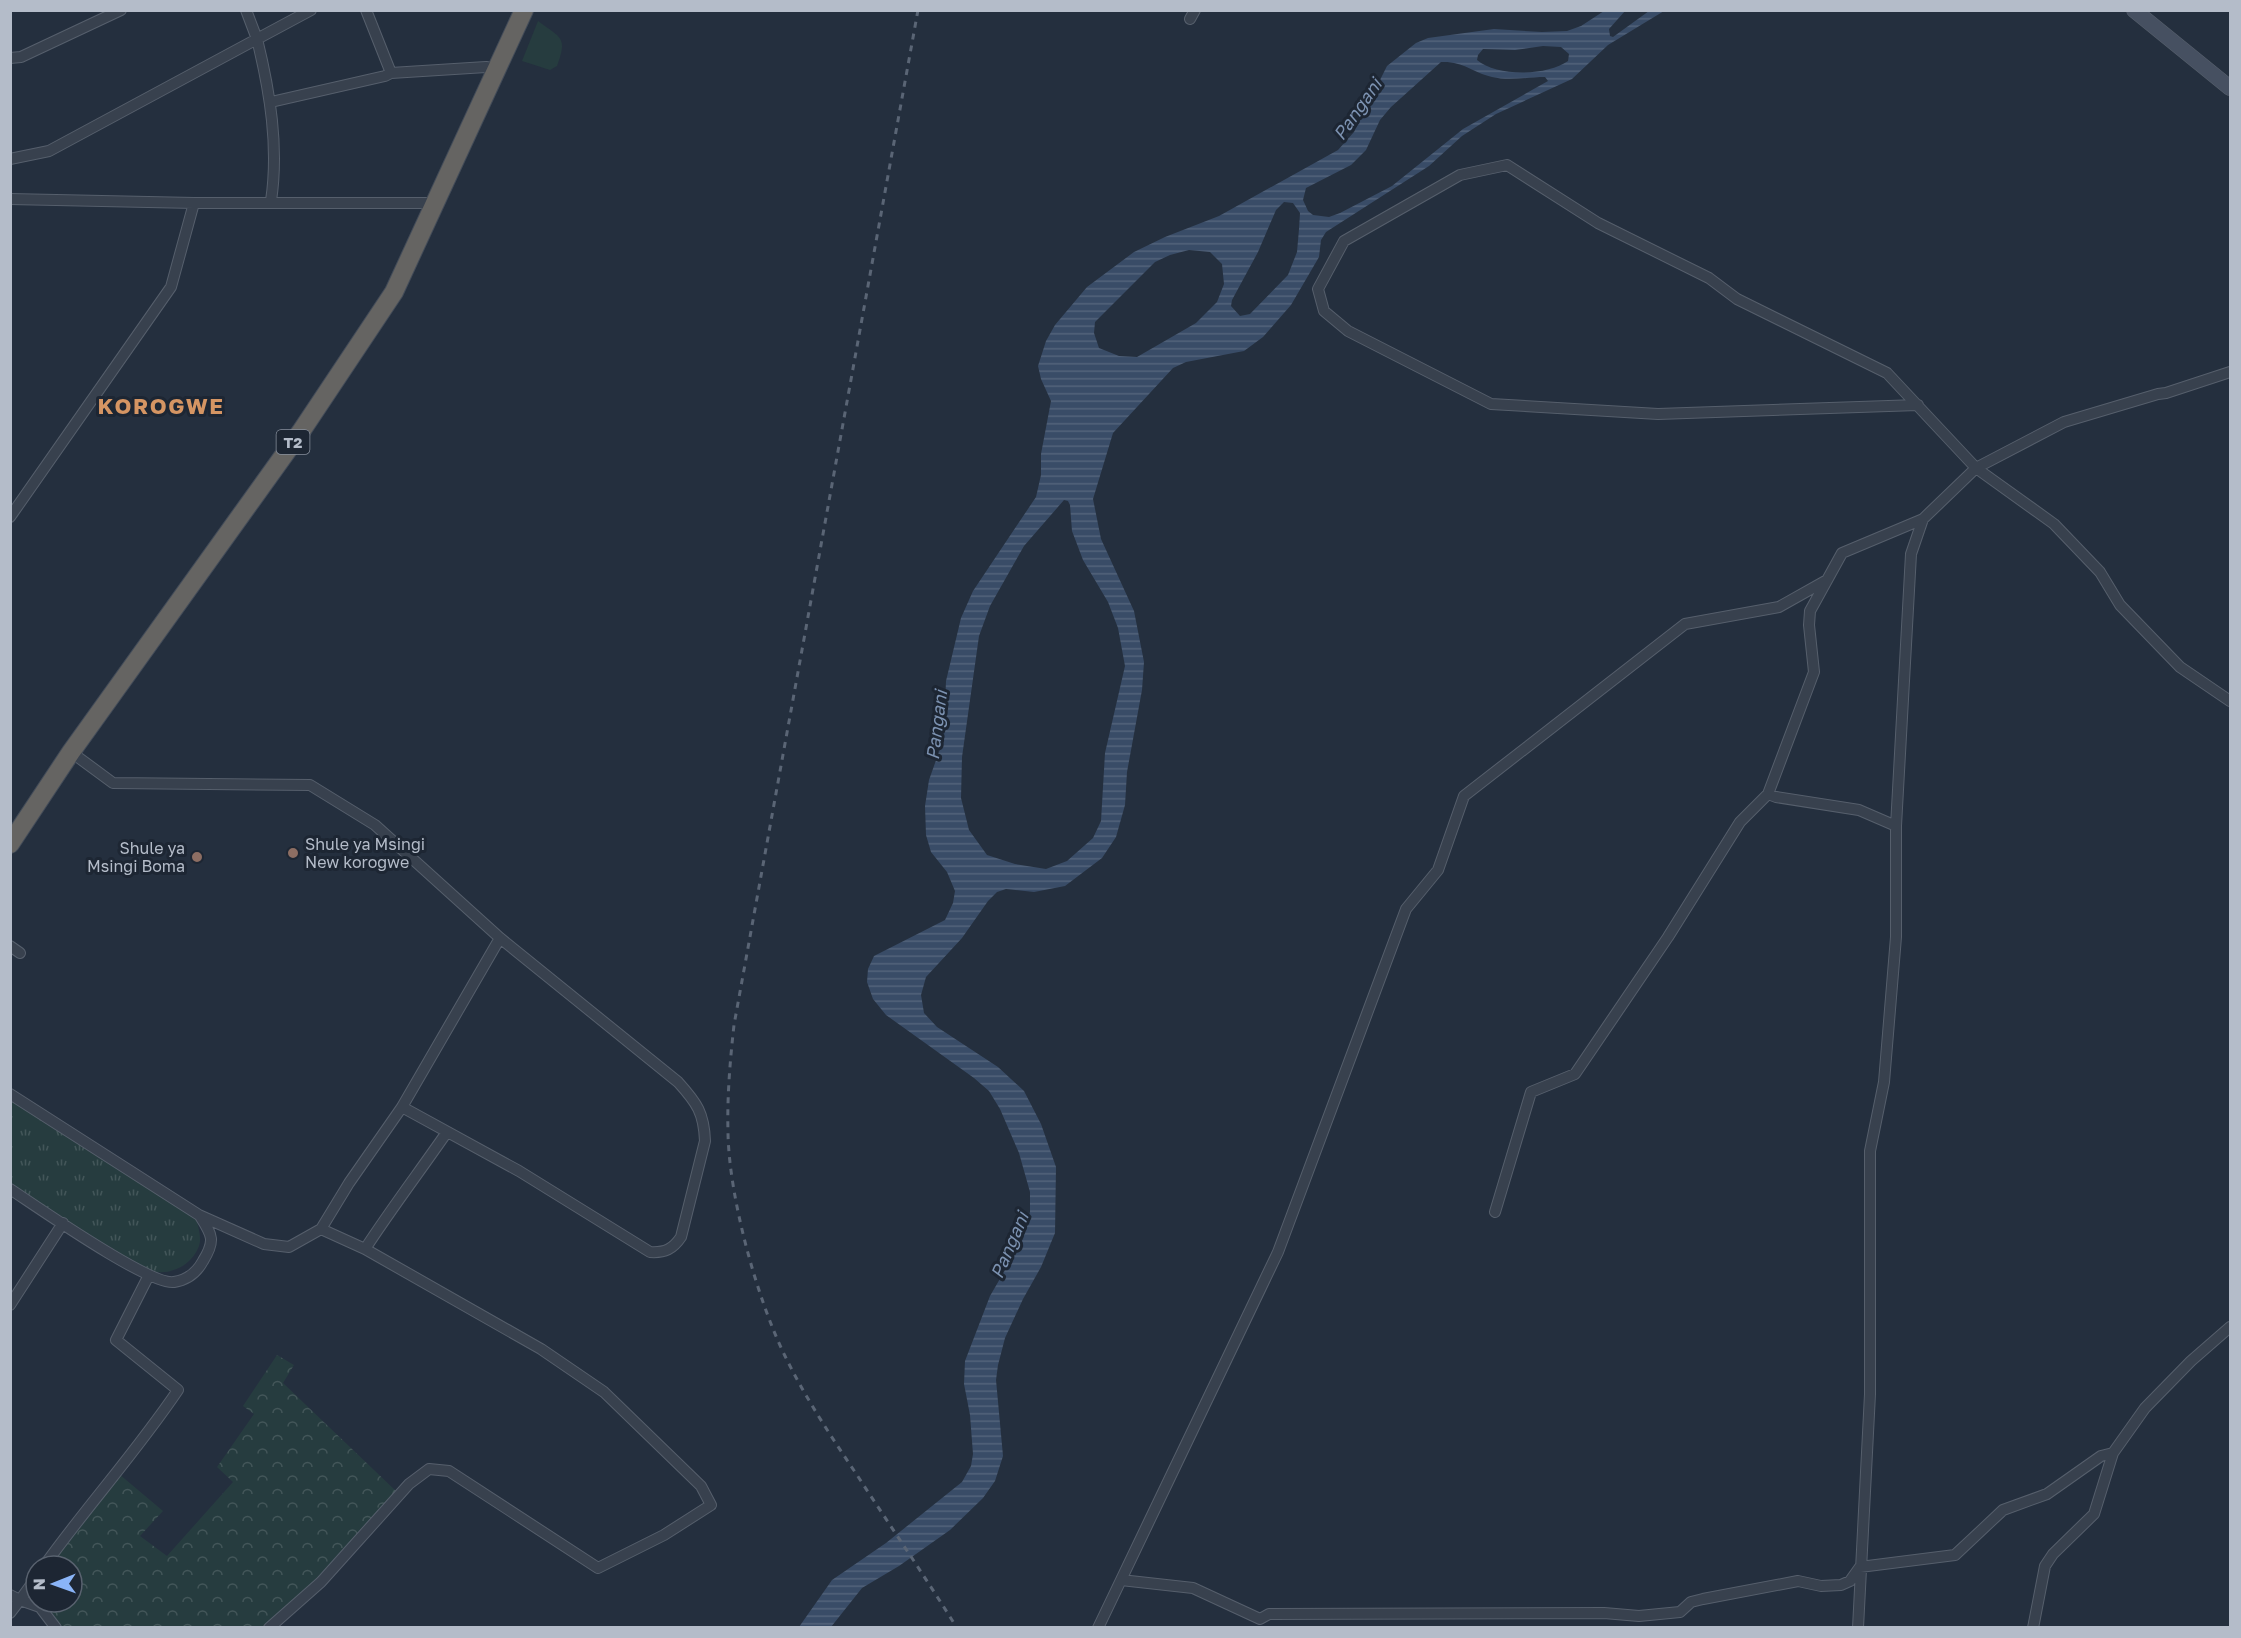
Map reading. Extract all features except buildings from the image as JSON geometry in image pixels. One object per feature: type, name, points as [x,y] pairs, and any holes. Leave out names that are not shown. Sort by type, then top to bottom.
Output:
[{"type":"highway","name":"T2","points":[[12,839],[71,752],[302,430],[394,292],[524,10]]},
{"type":"main road","points":[[2134,10],[2230,88]]},
{"type":"street","points":[[10,58],[21,57],[121,10]]},
{"type":"street","points":[[246,10],[257,39],[271,102],[274,181],[271,201]]},
{"type":"street","points":[[10,159],[49,151],[311,10]]},
{"type":"street","points":[[366,10],[390,73]]},
{"type":"street","points":[[271,102],[390,73],[486,67],[497,69]]},
{"type":"street","points":[[1918,405],[1658,414],[1491,404],[1348,331],[1323,311],[1318,289],[1344,241],[1460,175],[1507,165],[1598,223],[1709,278],[1737,299],[1887,373],[1918,405],[1976,468],[2054,524],[2100,572],[2120,605],[2180,667],[2230,701]]},
{"type":"street","points":[[10,199],[194,203],[271,201],[435,203]]},
{"type":"street","points":[[10,517],[171,287],[194,203]]},
{"type":"street","points":[[1495,1212],[1531,1092],[1575,1074],[1668,938],[1740,822],[1768,794],[1814,672],[1809,625],[1810,611],[1842,553],[1923,519],[1976,468],[2064,422],[2230,372]]},
{"type":"street","points":[[1858,1628],[1870,1394],[1870,1150],[1884,1082],[1895,948],[1896,826],[1911,554],[1923,519]]},
{"type":"street","points":[[1098,1628],[1278,1252],[1406,909],[1438,870],[1464,796],[1685,624],[1779,607],[1827,580]]},
{"type":"street","points":[[71,752],[113,783],[310,785],[375,825],[500,938],[678,1082],[696,1102],[704,1126],[705,1142],[681,1237],[675,1247],[660,1253],[650,1252],[519,1171],[402,1107]]},
{"type":"street","points":[[1768,794],[1859,810],[1896,826]]},
{"type":"street","points":[[10,1094],[200,1215],[264,1244],[289,1247],[321,1229],[349,1183],[402,1107],[500,938]]},
{"type":"street","points":[[365,1250],[404,1190],[447,1132]]},
{"type":"street","points":[[10,1189],[149,1275],[172,1283],[188,1278],[200,1268],[210,1249],[212,1235],[200,1215]]},
{"type":"street","points":[[10,1305],[63,1223]]},
{"type":"street","points":[[269,1628],[321,1582],[409,1484],[429,1469],[449,1471],[598,1568],[664,1535],[711,1505],[701,1486],[604,1392],[541,1349],[365,1250],[321,1229]]},
{"type":"street","points":[[52,1554],[75,1522],[153,1427],[178,1390],[116,1340],[149,1275]]},
{"type":"street","points":[[2033,1628],[2045,1566],[2053,1554],[2094,1514],[2113,1453],[2145,1408],[2190,1361],[2230,1327]]},
{"type":"street","points":[[1121,1580],[1193,1588],[1260,1619],[1269,1614],[1604,1613],[1639,1616],[1680,1612],[1691,1602],[1798,1581],[1821,1586],[1841,1585],[1850,1581],[1860,1567],[1954,1555],[2003,1510],[2047,1494],[2101,1456],[2113,1453]]},
{"type":"street","points":[[10,1613],[15,1598],[40,1607],[56,1628]]},
{"type":"green space","points":[[538,21],[557,35],[562,44],[557,66],[550,70],[522,61]]},
{"type":"green space","points":[[10,1099],[196,1218],[200,1243],[191,1259],[186,1264],[166,1272],[148,1270],[11,1184]]},
{"type":"green space","points":[[277,1355],[294,1365],[283,1383],[397,1492],[319,1580],[263,1627],[61,1627],[50,1614],[84,1614],[84,1554],[58,1554],[119,1474],[163,1511],[140,1536],[167,1556],[233,1482],[217,1467],[254,1414],[243,1406]]},
{"type":"water","points":[[1604,11],[1625,11],[1609,29],[1610,36],[1613,37],[1649,11],[1664,11],[1608,45],[1572,79],[1496,114],[1462,136],[1429,166],[1326,232],[1321,240],[1319,257],[1291,305],[1263,337],[1244,351],[1186,362],[1173,368],[1113,433],[1093,499],[1101,539],[1134,611],[1144,662],[1142,690],[1127,772],[1125,805],[1116,837],[1102,858],[1065,886],[1034,892],[1006,889],[997,892],[962,938],[926,977],[921,995],[924,1013],[937,1027],[998,1067],[1024,1091],[1041,1124],[1056,1167],[1055,1233],[1041,1267],[1005,1338],[998,1365],[996,1380],[1003,1456],[995,1481],[983,1498],[950,1530],[899,1566],[862,1588],[831,1627],[799,1627],[832,1580],[886,1543],[962,1482],[971,1466],[973,1454],[970,1415],[964,1384],[965,1361],[990,1296],[1023,1239],[1030,1212],[1030,1192],[1019,1153],[1000,1109],[989,1091],[886,1015],[873,999],[867,982],[868,969],[874,956],[945,920],[953,903],[955,891],[947,872],[931,852],[926,835],[925,806],[929,780],[944,730],[946,681],[961,618],[973,591],[1036,497],[1051,401],[1038,366],[1046,341],[1055,325],[1087,287],[1134,252],[1219,216],[1338,150],[1354,132],[1387,66],[1416,43],[1428,38],[1494,29],[1542,32],[1567,31],[1581,26]],"holes":[[[1543,46],[1561,47],[1569,54],[1568,61],[1559,66],[1535,72],[1509,72],[1486,66],[1477,60],[1483,49],[1515,50]],[[1441,62],[1455,63],[1498,78],[1545,77],[1548,81],[1463,129],[1392,186],[1340,213],[1329,217],[1313,215],[1308,211],[1303,200],[1306,188],[1351,165],[1366,150],[1380,120],[1391,107]],[[1284,202],[1293,203],[1300,213],[1297,252],[1288,275],[1250,314],[1240,316],[1231,306],[1232,300],[1258,252],[1276,210]],[[1189,250],[1210,252],[1222,264],[1224,284],[1217,302],[1196,323],[1137,357],[1119,356],[1099,348],[1094,333],[1095,322],[1155,262]],[[1064,500],[1068,501],[1072,531],[1083,560],[1108,602],[1118,628],[1125,666],[1105,753],[1101,821],[1093,838],[1067,861],[1046,869],[1015,864],[987,855],[969,830],[961,798],[962,757],[979,636],[990,606],[1024,546]]]},
{"type":"railway","points":[[918,10],[734,1025],[729,1079],[728,1133],[733,1187],[746,1247],[764,1306],[785,1356],[827,1430],[957,1628]]},
{"type":"place","name":"Shule ya Msingi New korogwe","points":[[293,853]]},
{"type":"place","name":"Shule ya Msingi Boma","points":[[197,857]]},
{"type":"district","name":"KOROGWE","points":[[161,405]]},
{"type":"water label","name":"Pangani","points":[[1357,109]]},
{"type":"water label","name":"Pangani","points":[[936,725]]},
{"type":"water label","name":"Pangani","points":[[1009,1245]]}]
